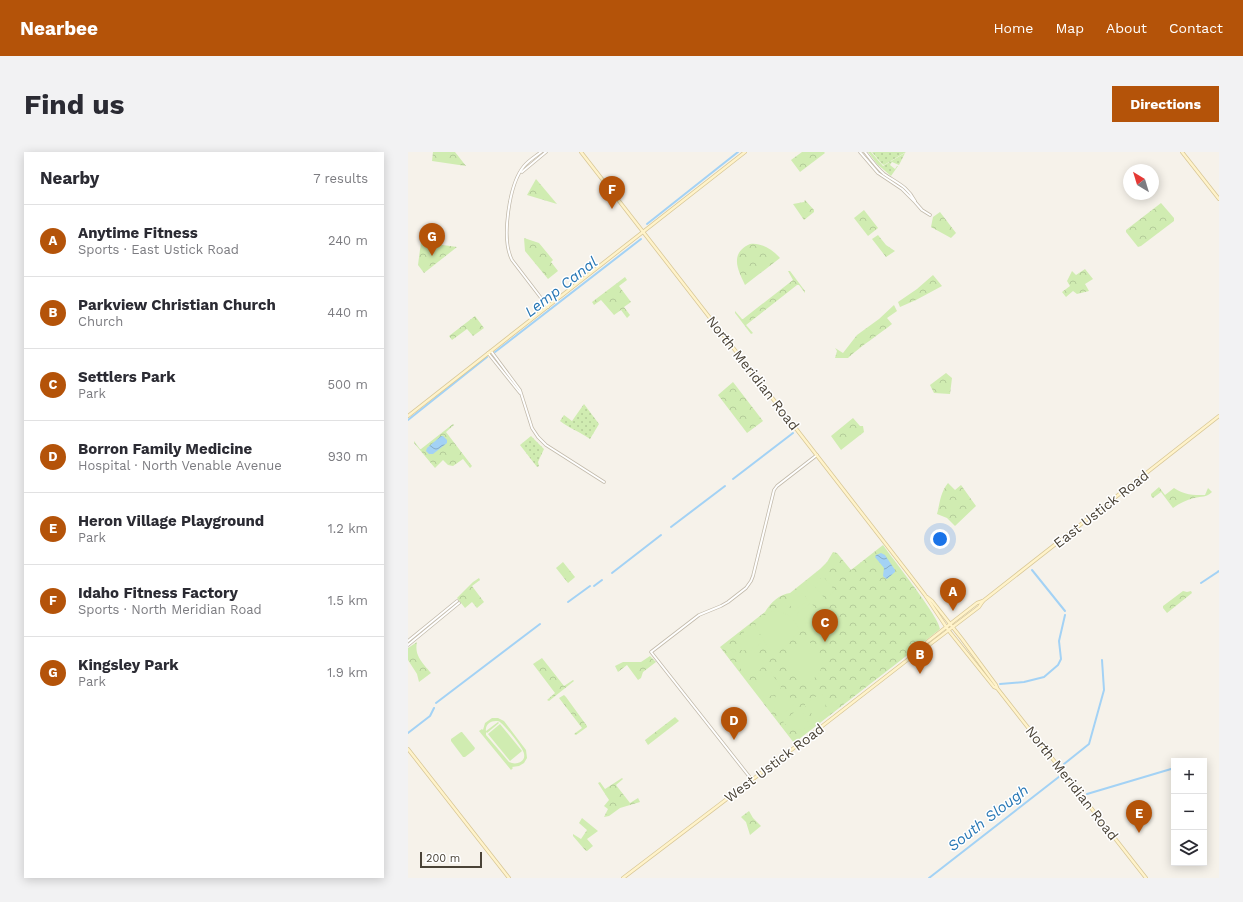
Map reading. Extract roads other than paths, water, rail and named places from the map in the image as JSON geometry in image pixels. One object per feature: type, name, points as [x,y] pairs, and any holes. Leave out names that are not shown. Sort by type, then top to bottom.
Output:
[{"type":"main road","name":"North Meridian Road","points":[[581,152],[925,595],[948,631],[996,685],[1146,878]]},
{"type":"main road","points":[[408,416],[745,152]]},
{"type":"main road","points":[[1182,152],[1219,199]]},
{"type":"main road","name":"East Ustick Road","points":[[953,627],[979,607],[983,601],[1219,416]]},
{"type":"main road","name":"North Meridian Road","points":[[925,595],[932,601],[953,627],[989,678]]},
{"type":"main road","name":"East Ustick Road","points":[[946,627],[977,603],[983,601]]},
{"type":"main road","name":"West Ustick Road","points":[[924,647],[927,642],[946,627]]},
{"type":"main road","name":"West Ustick Road","points":[[623,878],[924,647],[953,627]]},
{"type":"main road","points":[[408,749],[509,878]]},
{"type":"street","points":[[541,152],[525,165],[513,190],[508,213],[507,236],[510,257],[548,307]]},
{"type":"street","points":[[520,174],[546,152]]},
{"type":"street","points":[[860,152],[878,173],[902,189],[922,210],[930,215]]},
{"type":"street","points":[[865,152],[882,172],[910,192],[915,202]]},
{"type":"street","points":[[489,352],[521,394],[532,428],[541,442],[604,482]]},
{"type":"street","points":[[752,780],[651,652],[696,617],[724,604],[748,585],[753,576],[774,490],[777,486],[817,455]]},
{"type":"street","points":[[408,641],[457,601]]},
{"type":"street","points":[[408,646],[459,603]]},
{"type":"water","points":[[441,436],[447,440],[447,443],[433,454],[429,454],[426,451],[427,448]]},
{"type":"water","points":[[881,553],[885,555],[895,570],[895,572],[887,579],[883,576],[884,568],[875,557]]},
{"type":"waterway","name":"Lemp Canal","points":[[647,224],[738,152]]},
{"type":"waterway","name":"Lemp Canal","points":[[495,352],[641,239]]},
{"type":"waterway","name":"Lemp Canal","points":[[408,420],[487,357]]},
{"type":"waterway","points":[[733,479],[793,433]]},
{"type":"waterway","points":[[671,527],[725,486]]},
{"type":"waterway","points":[[612,573],[661,535]]},
{"type":"waterway","points":[[1032,570],[1065,611]]},
{"type":"waterway","name":"South Slough","points":[[1201,583],[1219,571]]},
{"type":"waterway","points":[[594,586],[602,580]]},
{"type":"waterway","points":[[568,602],[590,586]]},
{"type":"waterway","points":[[1000,684],[1024,682],[1044,677],[1058,665],[1061,659],[1059,641],[1065,615]]},
{"type":"waterway","points":[[436,703],[540,624]]},
{"type":"waterway","name":"South Slough","points":[[1064,764],[1089,744],[1104,690],[1102,660]]},
{"type":"waterway","points":[[408,733],[430,716],[434,708]]},
{"type":"waterway","points":[[1087,794],[1171,769]]},
{"type":"waterway","name":"South Slough","points":[[929,878],[1060,776]]},
{"type":"place","name":"Idaho Fitness Factory","points":[[612,209]]},
{"type":"place","name":"Kingsley Park","points":[[432,256]]},
{"type":"place","name":"Anytime Fitness","points":[[953,611]]},
{"type":"place","name":"Settlers Park","points":[[825,642]]},
{"type":"place","name":"Parkview Christian Church","points":[[920,674]]},
{"type":"place","name":"Borron Family Medicine","points":[[734,740]]},
{"type":"place","name":"Heron Village Playground","points":[[1139,833]]}]
